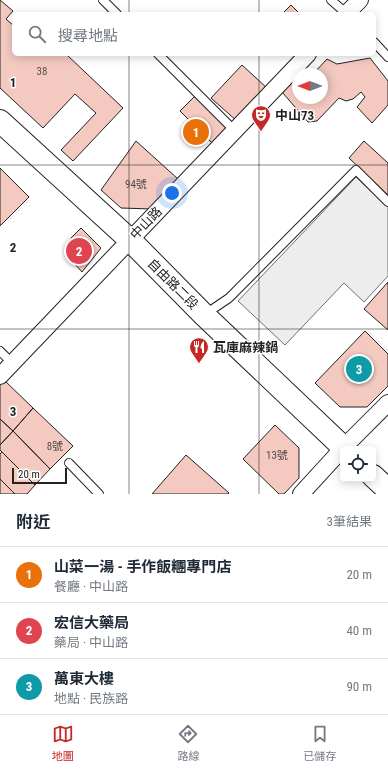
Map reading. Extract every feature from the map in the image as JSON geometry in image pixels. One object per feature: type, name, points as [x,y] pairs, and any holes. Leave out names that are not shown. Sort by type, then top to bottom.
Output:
[{"type":"main road","name":"自由路二段","points":[[0,120],[130,240],[204,315],[343,446]]},
{"type":"main road","points":[[376,479],[388,490]]},
{"type":"street","points":[[348,12],[360,0]]},
{"type":"street","name":"中山路","points":[[0,376],[306,56]]},
{"type":"street","points":[[347,446],[388,402]]},
{"type":"street","points":[[301,494],[340,453]]},
{"type":"lane","points":[[103,0],[115,12]]},
{"type":"lane","points":[[331,0],[344,12]]},
{"type":"lane","points":[[376,44],[388,57]]},
{"type":"lane","points":[[160,56],[235,131]]},
{"type":"lane","points":[[204,315],[229,298],[356,170],[388,202]]},
{"type":"lane","points":[[0,351],[12,363]]},
{"type":"lane","points":[[69,463],[99,494]]},
{"type":"shaded area","points":[[356,177],[388,207],[388,276],[364,302],[344,283],[285,345],[238,301]]},
{"type":"building","points":[[0,0],[13,11],[6,19],[12,24],[12,56],[68,56],[123,108],[73,161],[61,150],[96,113],[75,94],[43,128],[0,88]]},
{"type":"building","points":[[291,5],[298,12],[284,12]]},
{"type":"building","points":[[370,58],[388,81],[388,105],[372,123],[357,107],[365,97],[361,92],[353,99],[346,101],[339,98],[317,121],[308,122],[292,104],[328,104],[328,68],[319,68],[327,59],[337,64]]},
{"type":"building","points":[[242,65],[268,89],[238,122],[211,98]]},
{"type":"building","points":[[292,83],[292,104],[282,92]]},
{"type":"building","points":[[196,95],[227,127],[212,143],[180,111]]},
{"type":"building","points":[[136,141],[178,179],[152,209],[121,208],[101,190]]},
{"type":"building","points":[[364,141],[388,163],[388,195],[349,158]]},
{"type":"building","points":[[0,168],[29,197],[0,226]]},
{"type":"building","points":[[81,228],[101,248],[82,272],[72,261],[71,238]]},
{"type":"building","points":[[388,282],[388,330],[364,309]]},
{"type":"building","points":[[365,331],[388,354],[388,386],[367,407],[340,407],[315,383]]},
{"type":"building","points":[[3,379],[33,408],[13,431],[0,419],[0,383]]},
{"type":"building","points":[[33,408],[73,446],[50,469],[13,431]]},
{"type":"building","points":[[0,419],[13,431],[0,445]]},
{"type":"building","points":[[275,425],[299,448],[299,478],[284,494],[279,494],[243,459]]},
{"type":"building","points":[[13,431],[50,469],[35,485],[0,450],[0,445]]},
{"type":"building","points":[[2,452],[35,485],[27,494],[15,494],[0,479],[0,454]]},
{"type":"building","points":[[186,455],[229,493],[152,494]]},
{"type":"building","points":[[0,479],[15,494],[0,494]]},
{"type":"place","name":"山菜一湯 - 手作飯糰專門店","points":[[196,132]]},
{"type":"place","name":"中山73","points":[[261,132]]},
{"type":"place","name":"宏信大藥局","points":[[79,251]]},
{"type":"place","name":"瓦庫麻辣鍋","points":[[199,364]]},
{"type":"place","name":"萬東大樓","points":[[359,369]]}]
